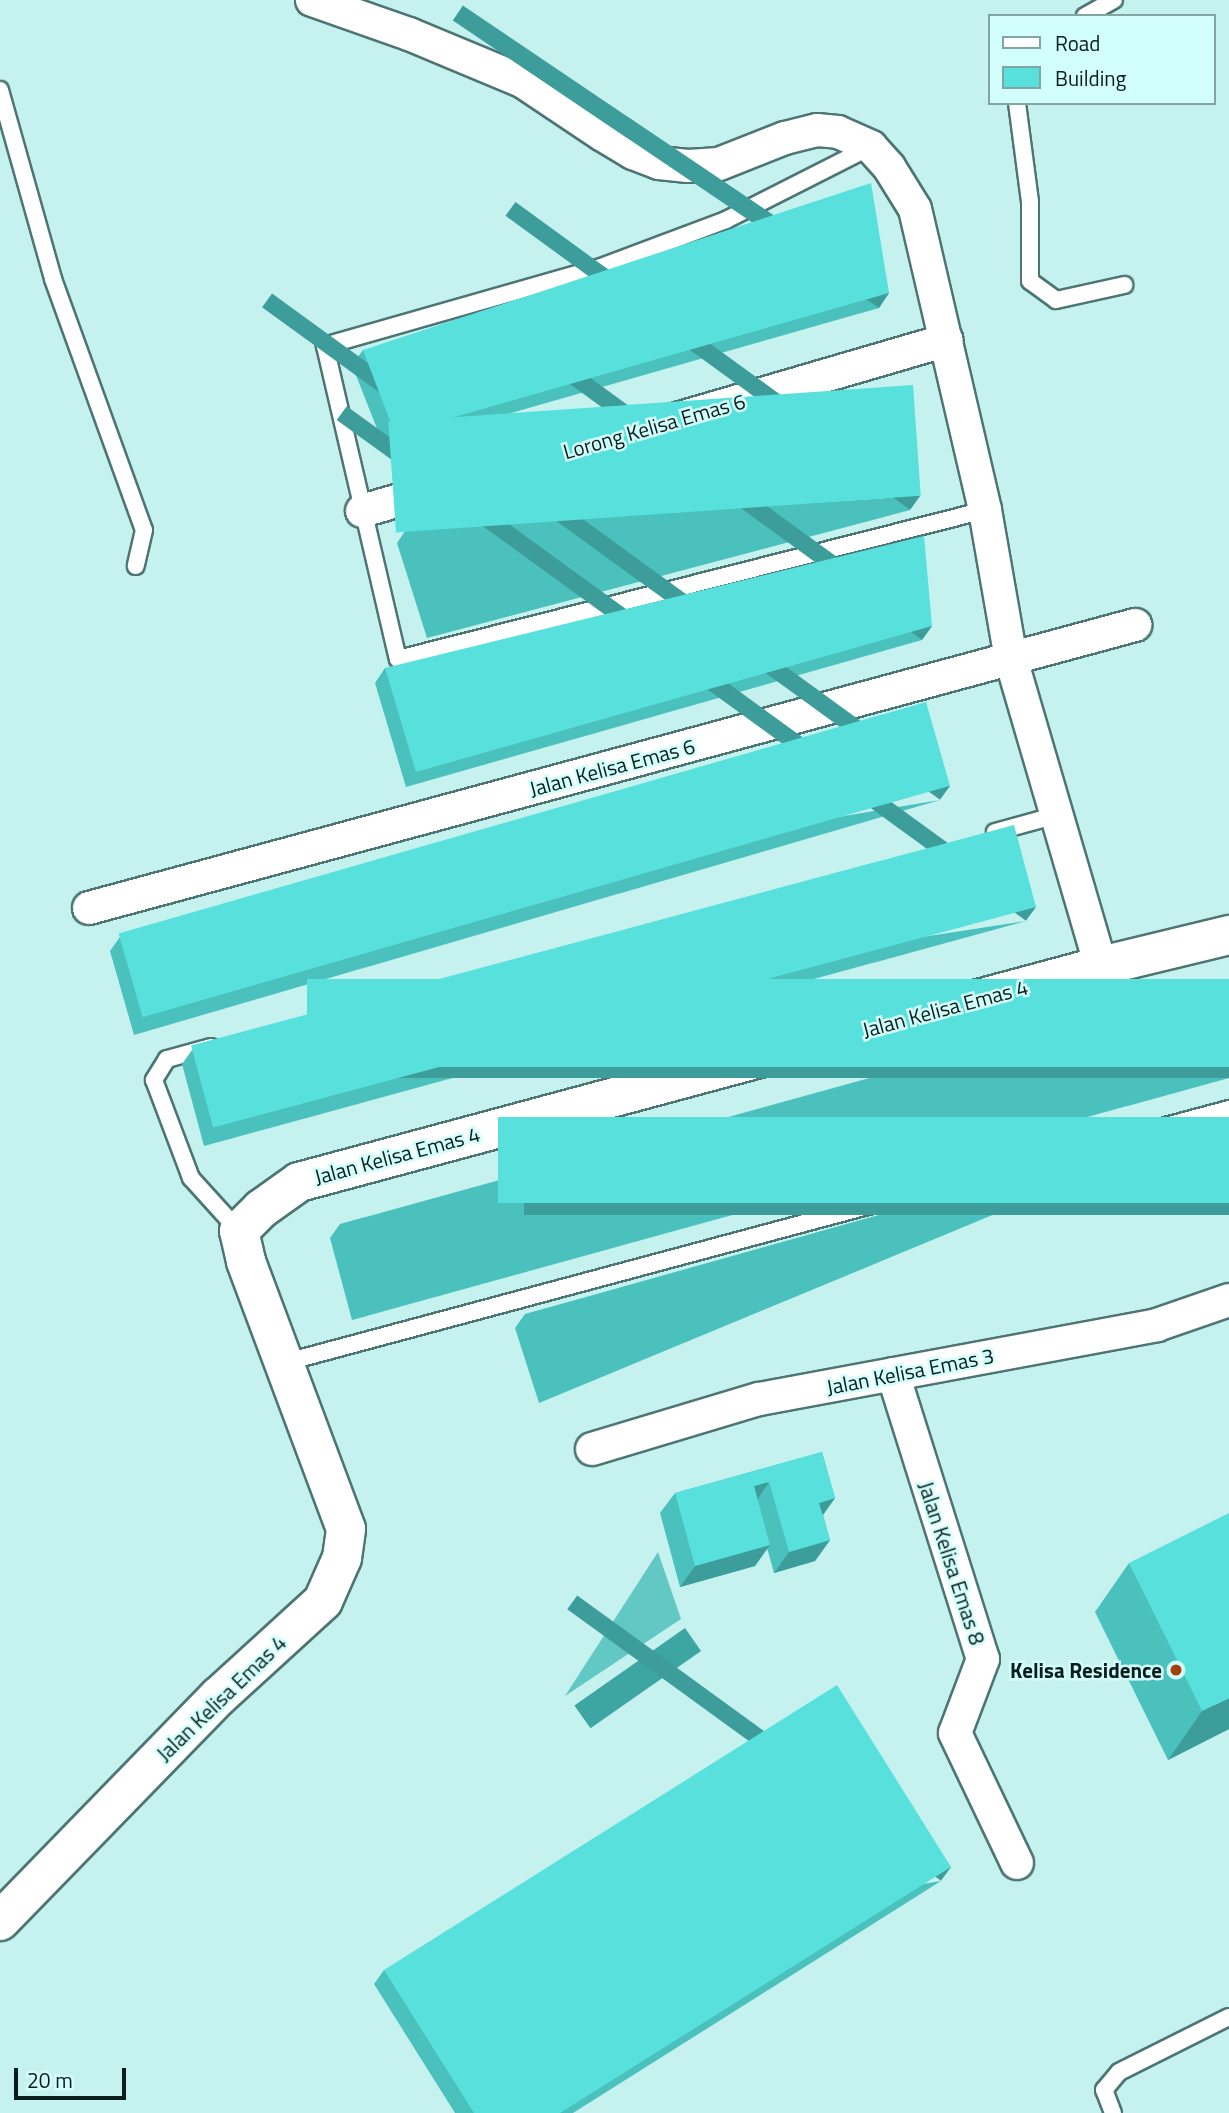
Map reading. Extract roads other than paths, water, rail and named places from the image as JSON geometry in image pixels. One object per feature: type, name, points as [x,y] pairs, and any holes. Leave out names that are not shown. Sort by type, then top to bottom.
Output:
[{"type":"street","points":[[312,0],[409,33],[522,81],[633,153],[659,163],[688,166],[719,163],[785,138],[817,130],[838,132],[872,147],[889,167],[915,209],[985,510],[1011,659],[1101,966]]},
{"type":"street","name":"Lorong Kelisa Emas 6","points":[[362,511],[947,340]]},
{"type":"street","name":"Jalan Kelisa Emas 6","points":[[89,908],[1135,625]]},
{"type":"street","name":"Jalan Kelisa Emas 4","points":[[0,1921],[218,1697],[323,1601],[342,1558],[346,1529],[246,1261],[239,1231],[261,1209],[299,1182],[1101,966],[1229,935]]},
{"type":"street","name":"Jalan Kelisa Emas 3","points":[[592,1449],[758,1399],[1157,1325],[1229,1300]]},
{"type":"street","name":"Jalan Kelisa Emas 8","points":[[892,1374],[983,1659],[955,1732],[1017,1863]]},
{"type":"lane","points":[[1090,14],[1114,0]]},
{"type":"lane","points":[[0,90],[6,133],[53,279],[144,530],[136,566]]},
{"type":"lane","points":[[1017,105],[1030,202],[1030,281],[1056,300],[1124,285]]},
{"type":"lane","points":[[872,147],[726,220],[598,268],[325,346],[398,659],[985,510]]},
{"type":"lane","points":[[976,838],[1057,815]]},
{"type":"lane","points":[[221,1044],[167,1059],[154,1080],[191,1178],[239,1231]]},
{"type":"lane","points":[[284,1363],[1229,1109]]},
{"type":"lane","points":[[1113,2113],[1104,2090],[1119,2072],[1229,2017]]},
{"type":"place","name":"Kelisa Residence","points":[[1176,1670]]}]
